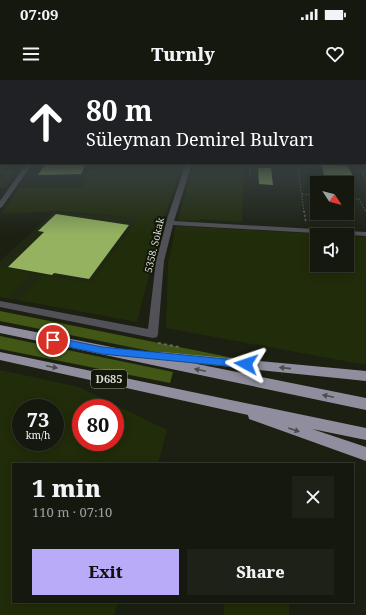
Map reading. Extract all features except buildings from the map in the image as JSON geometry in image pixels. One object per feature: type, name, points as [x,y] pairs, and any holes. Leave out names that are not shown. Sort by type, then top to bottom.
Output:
[{"type":"highway","name":"D685","points":[[0,329],[366,404]]},
{"type":"highway","points":[[102,350],[366,376]]},
{"type":"highway","name":"D685","points":[[0,356],[366,434]]},
{"type":"highway","points":[[218,402],[290,429],[366,454]]},
{"type":"street","points":[[0,206],[15,185]]},
{"type":"street","name":"5358. Sokak","points":[[0,304],[154,334],[158,274],[164,243],[182,185]]},
{"type":"street","points":[[170,223],[366,234]]},
{"type":"path","points":[[301,185],[307,230]]},
{"type":"path","points":[[302,194],[310,195]]},
{"type":"path","points":[[354,199],[361,200],[366,212]]},
{"type":"shaded area","points":[[0,185],[6,185],[5,187],[0,187]]},
{"type":"shaded area","points":[[82,185],[175,185],[163,220],[137,322],[19,300],[42,275],[91,283],[138,218],[58,211],[1,214],[19,188],[81,188]]},
{"type":"shaded area","points":[[188,185],[243,185],[242,222],[200,219],[199,221],[178,220]]},
{"type":"shaded area","points":[[54,212],[138,218],[72,310],[0,297],[0,261]]},
{"type":"shaded area","points":[[176,226],[310,233],[310,272],[354,272],[354,236],[366,237],[366,365],[166,328],[168,263]]},
{"type":"shaded area","points":[[0,267],[32,273],[9,298],[0,297]]},
{"type":"shaded area","points":[[0,370],[79,387],[104,399],[72,399],[72,451],[124,451],[124,409],[167,430],[158,463],[12,463],[12,603],[118,603],[114,615],[0,615]]},
{"type":"shaded area","points":[[224,603],[289,603],[289,615],[224,615]]},
{"type":"green space","points":[[0,311],[288,369],[190,359],[0,321]]},
{"type":"green space","points":[[0,336],[173,372],[170,383],[0,349]]},
{"type":"route","points":[[53,340],[102,350],[246,364]]}]
